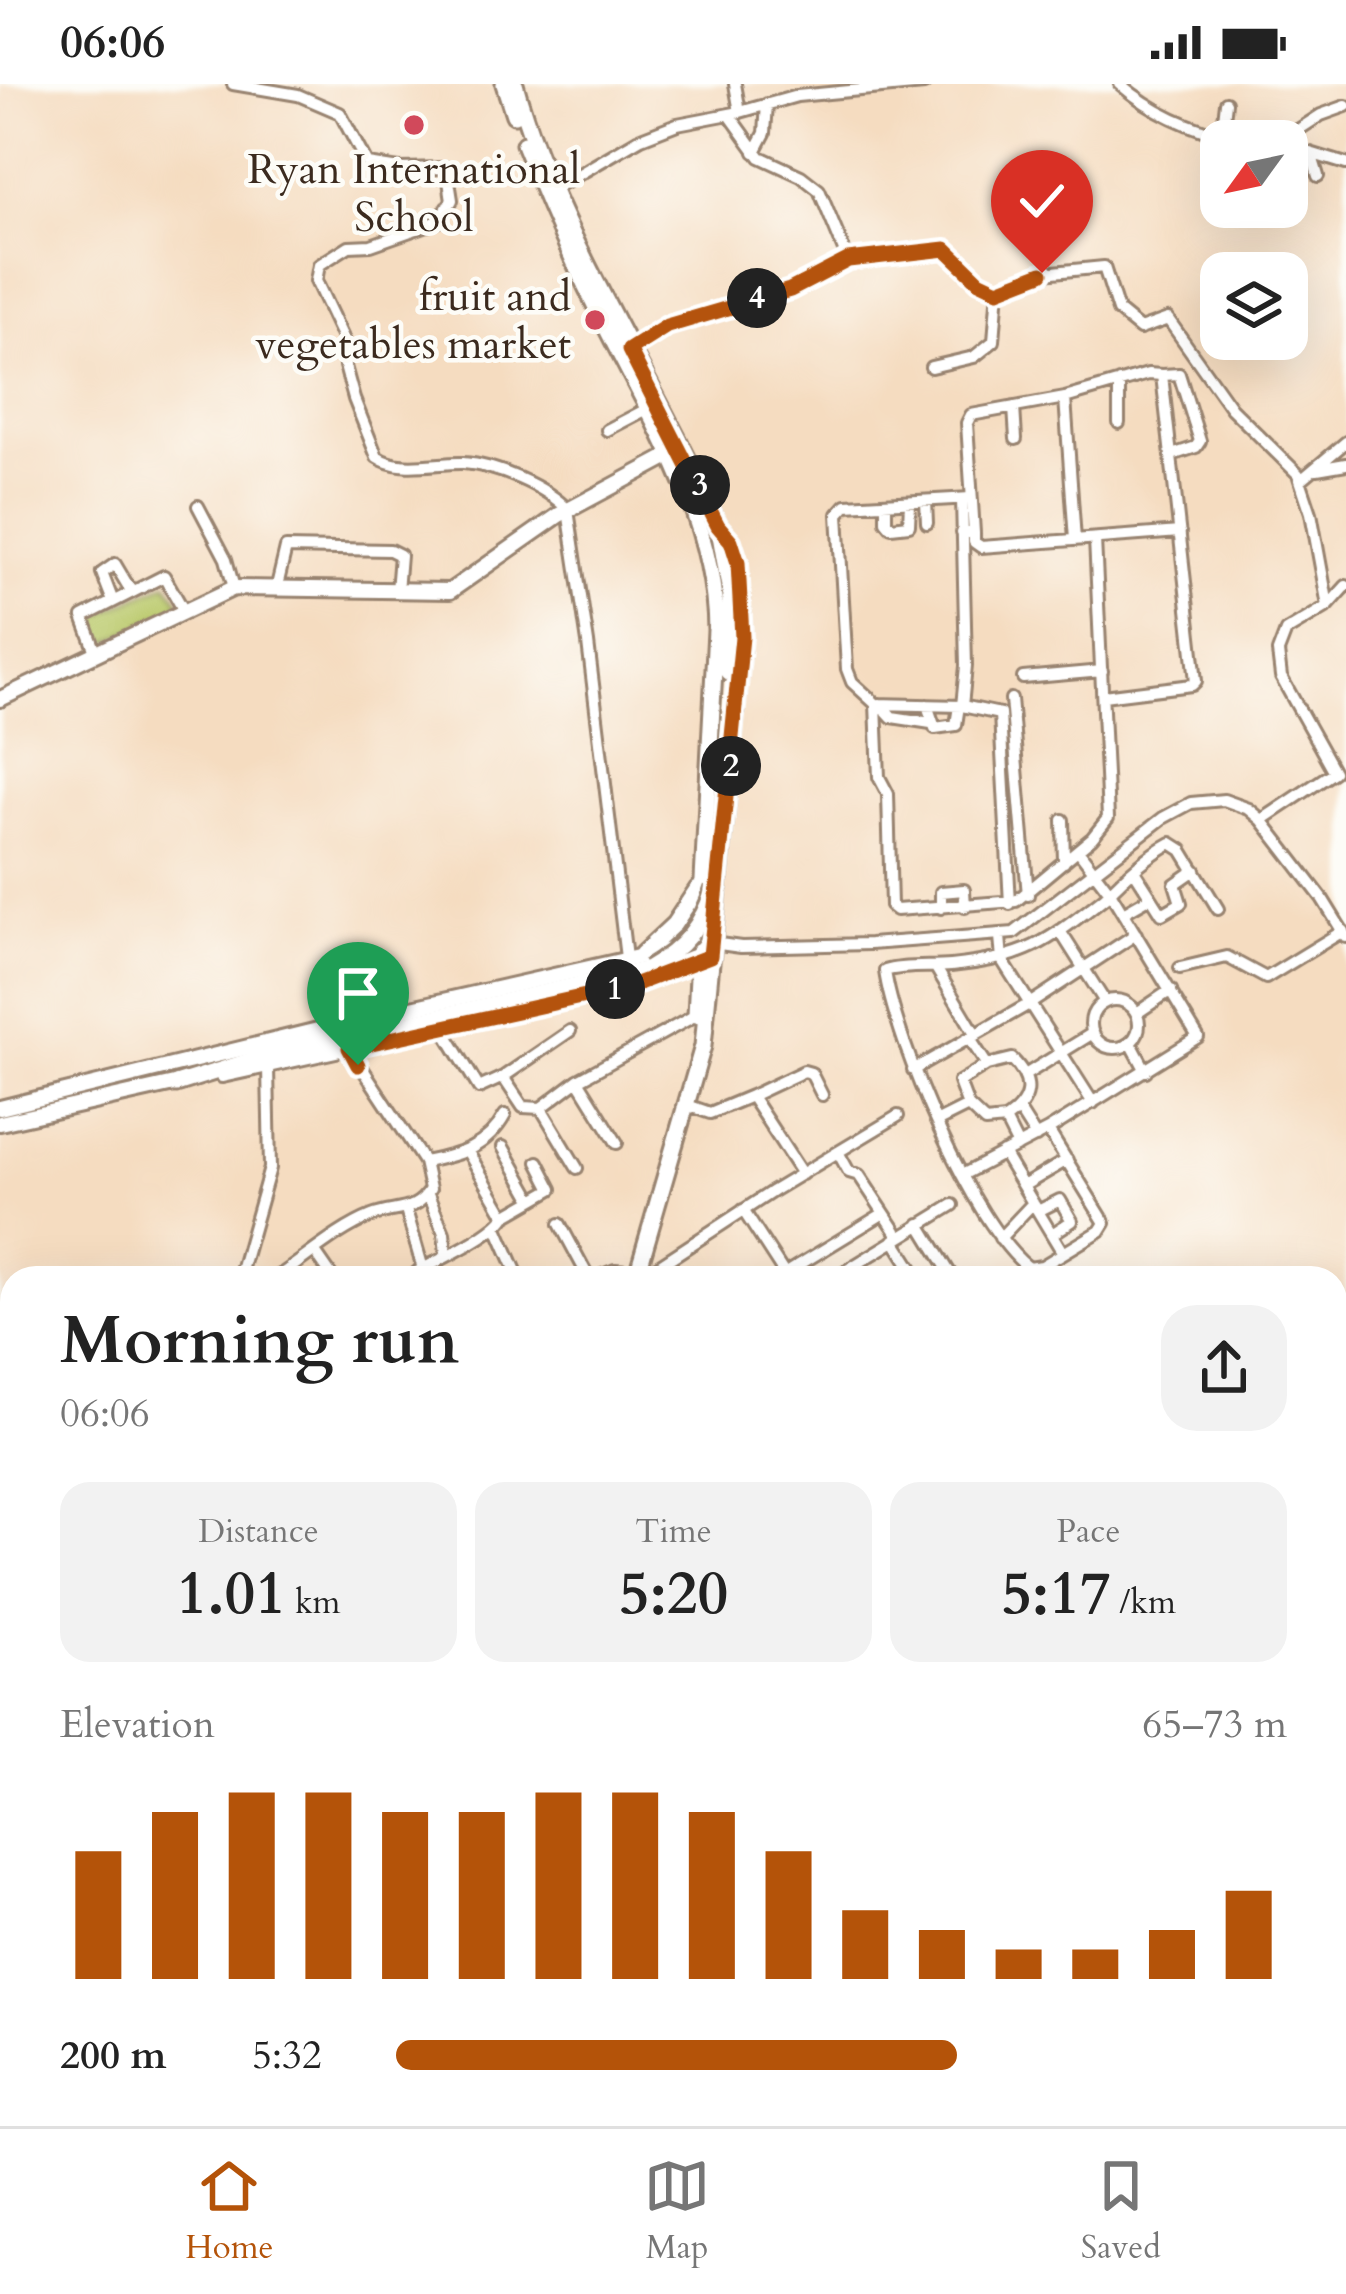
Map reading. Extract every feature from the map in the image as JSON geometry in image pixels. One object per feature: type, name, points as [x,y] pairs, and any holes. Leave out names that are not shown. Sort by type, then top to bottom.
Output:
[{"type":"main road","points":[[504,84],[671,455],[707,551],[716,614],[702,1055],[636,1266]]},
{"type":"main road","points":[[515,84],[550,192],[718,526],[731,541],[742,599],[727,818],[689,1066],[636,1266]]},
{"type":"main road","points":[[176,1084],[638,960],[672,956],[691,937],[705,916],[731,611],[718,526]]},
{"type":"street","points":[[233,84],[298,95],[340,113],[367,164],[399,170],[447,168],[452,200],[439,221],[371,245],[350,246],[319,265],[319,290],[344,340],[354,399],[377,457],[396,465],[473,465],[542,491],[568,510],[638,960]]},
{"type":"street","points":[[736,84],[734,113],[755,152],[819,190],[848,260]]},
{"type":"street","points":[[550,192],[656,131],[815,89],[924,84]]},
{"type":"street","points":[[1120,84],[1165,114],[1200,128]]},
{"type":"street","points":[[1224,120],[1226,102]]},
{"type":"street","points":[[755,152],[765,133],[767,104]]},
{"type":"street","points":[[1308,124],[1346,106]]},
{"type":"street","points":[[1308,152],[1346,164]]},
{"type":"street","points":[[1311,153],[1318,176]]},
{"type":"street","points":[[629,350],[667,326],[790,290],[848,260],[946,249],[979,281],[998,290],[1042,273],[1104,267],[1118,310],[1140,328],[1168,319],[1231,408],[1292,466],[1301,480],[1328,606]]},
{"type":"street","points":[[931,367],[974,357],[994,341],[998,290]]},
{"type":"street","points":[[927,705],[935,728],[953,727],[966,666],[968,417],[1065,398],[1148,374],[1179,374],[1200,441],[1196,447],[1172,454]]},
{"type":"street","points":[[1103,696],[1195,684],[1162,375]]},
{"type":"street","points":[[1119,382],[1119,423]]},
{"type":"street","points":[[1065,398],[1076,540]]},
{"type":"street","points":[[1014,407],[1016,439]]},
{"type":"street","points":[[607,430],[647,409]]},
{"type":"street","points":[[1301,480],[1346,442]]},
{"type":"street","points":[[0,700],[234,588],[450,591],[568,510],[671,455]]},
{"type":"street","points":[[1314,470],[1346,464]]},
{"type":"street","points":[[931,723],[892,717],[852,682],[847,669],[838,514],[846,506],[967,498]]},
{"type":"street","points":[[926,501],[927,523]]},
{"type":"street","points":[[886,503],[886,521],[891,526],[909,525],[910,502]]},
{"type":"street","points":[[198,506],[226,559],[234,588]]},
{"type":"street","points":[[968,533],[981,547],[1180,532]]},
{"type":"street","points":[[878,704],[879,777],[888,794],[891,906],[896,910],[1010,904],[1028,895],[1104,826],[1109,810],[1095,539]]},
{"type":"street","points":[[278,586],[286,548],[390,550],[400,555],[398,591]]},
{"type":"street","points":[[112,599],[102,573],[115,564],[131,591]]},
{"type":"street","points":[[96,652],[83,617],[112,599],[166,577],[184,611]]},
{"type":"street","points":[[1262,820],[1334,772],[1277,669],[1278,652],[1286,631],[1328,606],[1346,586]]},
{"type":"street","points":[[1023,678],[1102,671]]},
{"type":"street","points":[[878,704],[960,706],[1000,714],[1009,707],[1011,693],[1028,895]]},
{"type":"street","points":[[1000,714],[1010,904]]},
{"type":"street","points":[[0,1108],[638,960],[741,946],[1000,936],[1022,929],[1163,818],[1191,803],[1224,800],[1249,808],[1315,887],[1344,934],[1266,978],[1227,957],[1180,968]]},
{"type":"street","points":[[1063,820],[1064,862]]},
{"type":"street","points":[[1092,838],[1108,860]]},
{"type":"street","points":[[1029,1266],[981,1214],[913,1070],[884,974],[889,969],[1002,961],[1030,951],[1171,843],[1182,850],[1218,909]]},
{"type":"street","points":[[964,1174],[1042,1134],[1198,1036],[1124,913],[1078,850]]},
{"type":"street","points":[[1134,870],[1165,913],[1181,902],[1175,883],[1195,870]]},
{"type":"street","points":[[937,939],[941,892],[964,890],[965,907]]},
{"type":"street","points":[[1124,913],[1151,897]]},
{"type":"street","points":[[1060,931],[1106,1002]]},
{"type":"street","points":[[913,1070],[1031,1003],[1136,934]]},
{"type":"street","points":[[1000,936],[1002,961],[1093,1103]]},
{"type":"street","points":[[0,1123],[631,986],[704,951]]},
{"type":"street","points":[[936,968],[986,1065]]},
{"type":"street","points":[[1137,1013],[1171,990]]},
{"type":"street","points":[[1093,1034],[1094,1014],[1106,1002],[1119,1000],[1137,1013],[1140,1026],[1131,1043]]},
{"type":"street","points":[[503,1077],[523,1107],[541,1108],[578,1081],[696,1015]]},
{"type":"street","points":[[442,1028],[479,1088],[570,1031]]},
{"type":"street","points":[[1093,1034],[1108,1047],[1131,1043]]},
{"type":"street","points":[[1025,1075],[1093,1034]]},
{"type":"street","points":[[1131,1043],[1146,1071]]},
{"type":"street","points":[[349,1048],[424,1162],[430,1180],[428,1196],[444,1233],[446,1255]]},
{"type":"street","points":[[1012,1059],[1025,1075],[1029,1090],[1019,1110],[1004,1120],[985,1122],[968,1106],[959,1082],[986,1065],[1012,1059]]},
{"type":"street","points":[[242,1266],[270,1168],[268,1067]]},
{"type":"street","points":[[687,1105],[710,1113],[804,1071],[811,1073],[822,1095]]},
{"type":"street","points":[[578,1081],[617,1143]]},
{"type":"street","points":[[751,1096],[802,1174]]},
{"type":"street","points":[[938,1121],[968,1106]]},
{"type":"street","points":[[541,1108],[577,1168]]},
{"type":"street","points":[[1019,1110],[1066,1160],[1105,1223],[1100,1231],[1038,1266]]},
{"type":"street","points":[[424,1162],[469,1152],[493,1133],[505,1115]]},
{"type":"street","points":[[650,1266],[898,1116]]},
{"type":"street","points":[[1004,1120],[1018,1146]]},
{"type":"street","points":[[503,1147],[533,1200]]},
{"type":"street","points":[[469,1152],[505,1216]]},
{"type":"street","points":[[838,1152],[849,1172],[860,1175],[911,1266]]},
{"type":"street","points":[[1004,1153],[1063,1253]]},
{"type":"street","points":[[1023,1186],[1066,1160]]},
{"type":"street","points":[[428,1266],[498,1229],[505,1216],[552,1188],[538,1162]]},
{"type":"street","points":[[293,1266],[376,1214],[406,1210],[428,1196]]},
{"type":"street","points":[[1000,1238],[1035,1207],[1059,1199],[1072,1220],[1052,1234]]},
{"type":"street","points":[[862,1266],[895,1236],[953,1205]]},
{"type":"street","points":[[406,1210],[419,1266]]},
{"type":"street","points":[[743,1210],[779,1266]]},
{"type":"street","points":[[802,1266],[884,1213]]},
{"type":"street","points":[[560,1224],[585,1266]]},
{"type":"street","points":[[920,1224],[945,1266]]},
{"type":"street","points":[[498,1229],[514,1266]]},
{"type":"street","points":[[315,1252],[324,1266]]},
{"type":"green space","points":[[167,583],[180,602],[176,609],[104,644],[99,642],[89,622],[94,617]]},
{"type":"place","name":"Ryan International School","points":[[414,125]]},
{"type":"place","name":"fruit and vegetables market","points":[[595,320]]},
{"type":"route","points":[[358,1065],[349,1048],[631,986],[710,956],[742,637],[738,563],[731,541],[718,526],[629,350],[688,317],[790,290],[854,258],[946,249],[979,281],[998,290],[1042,273]]}]
